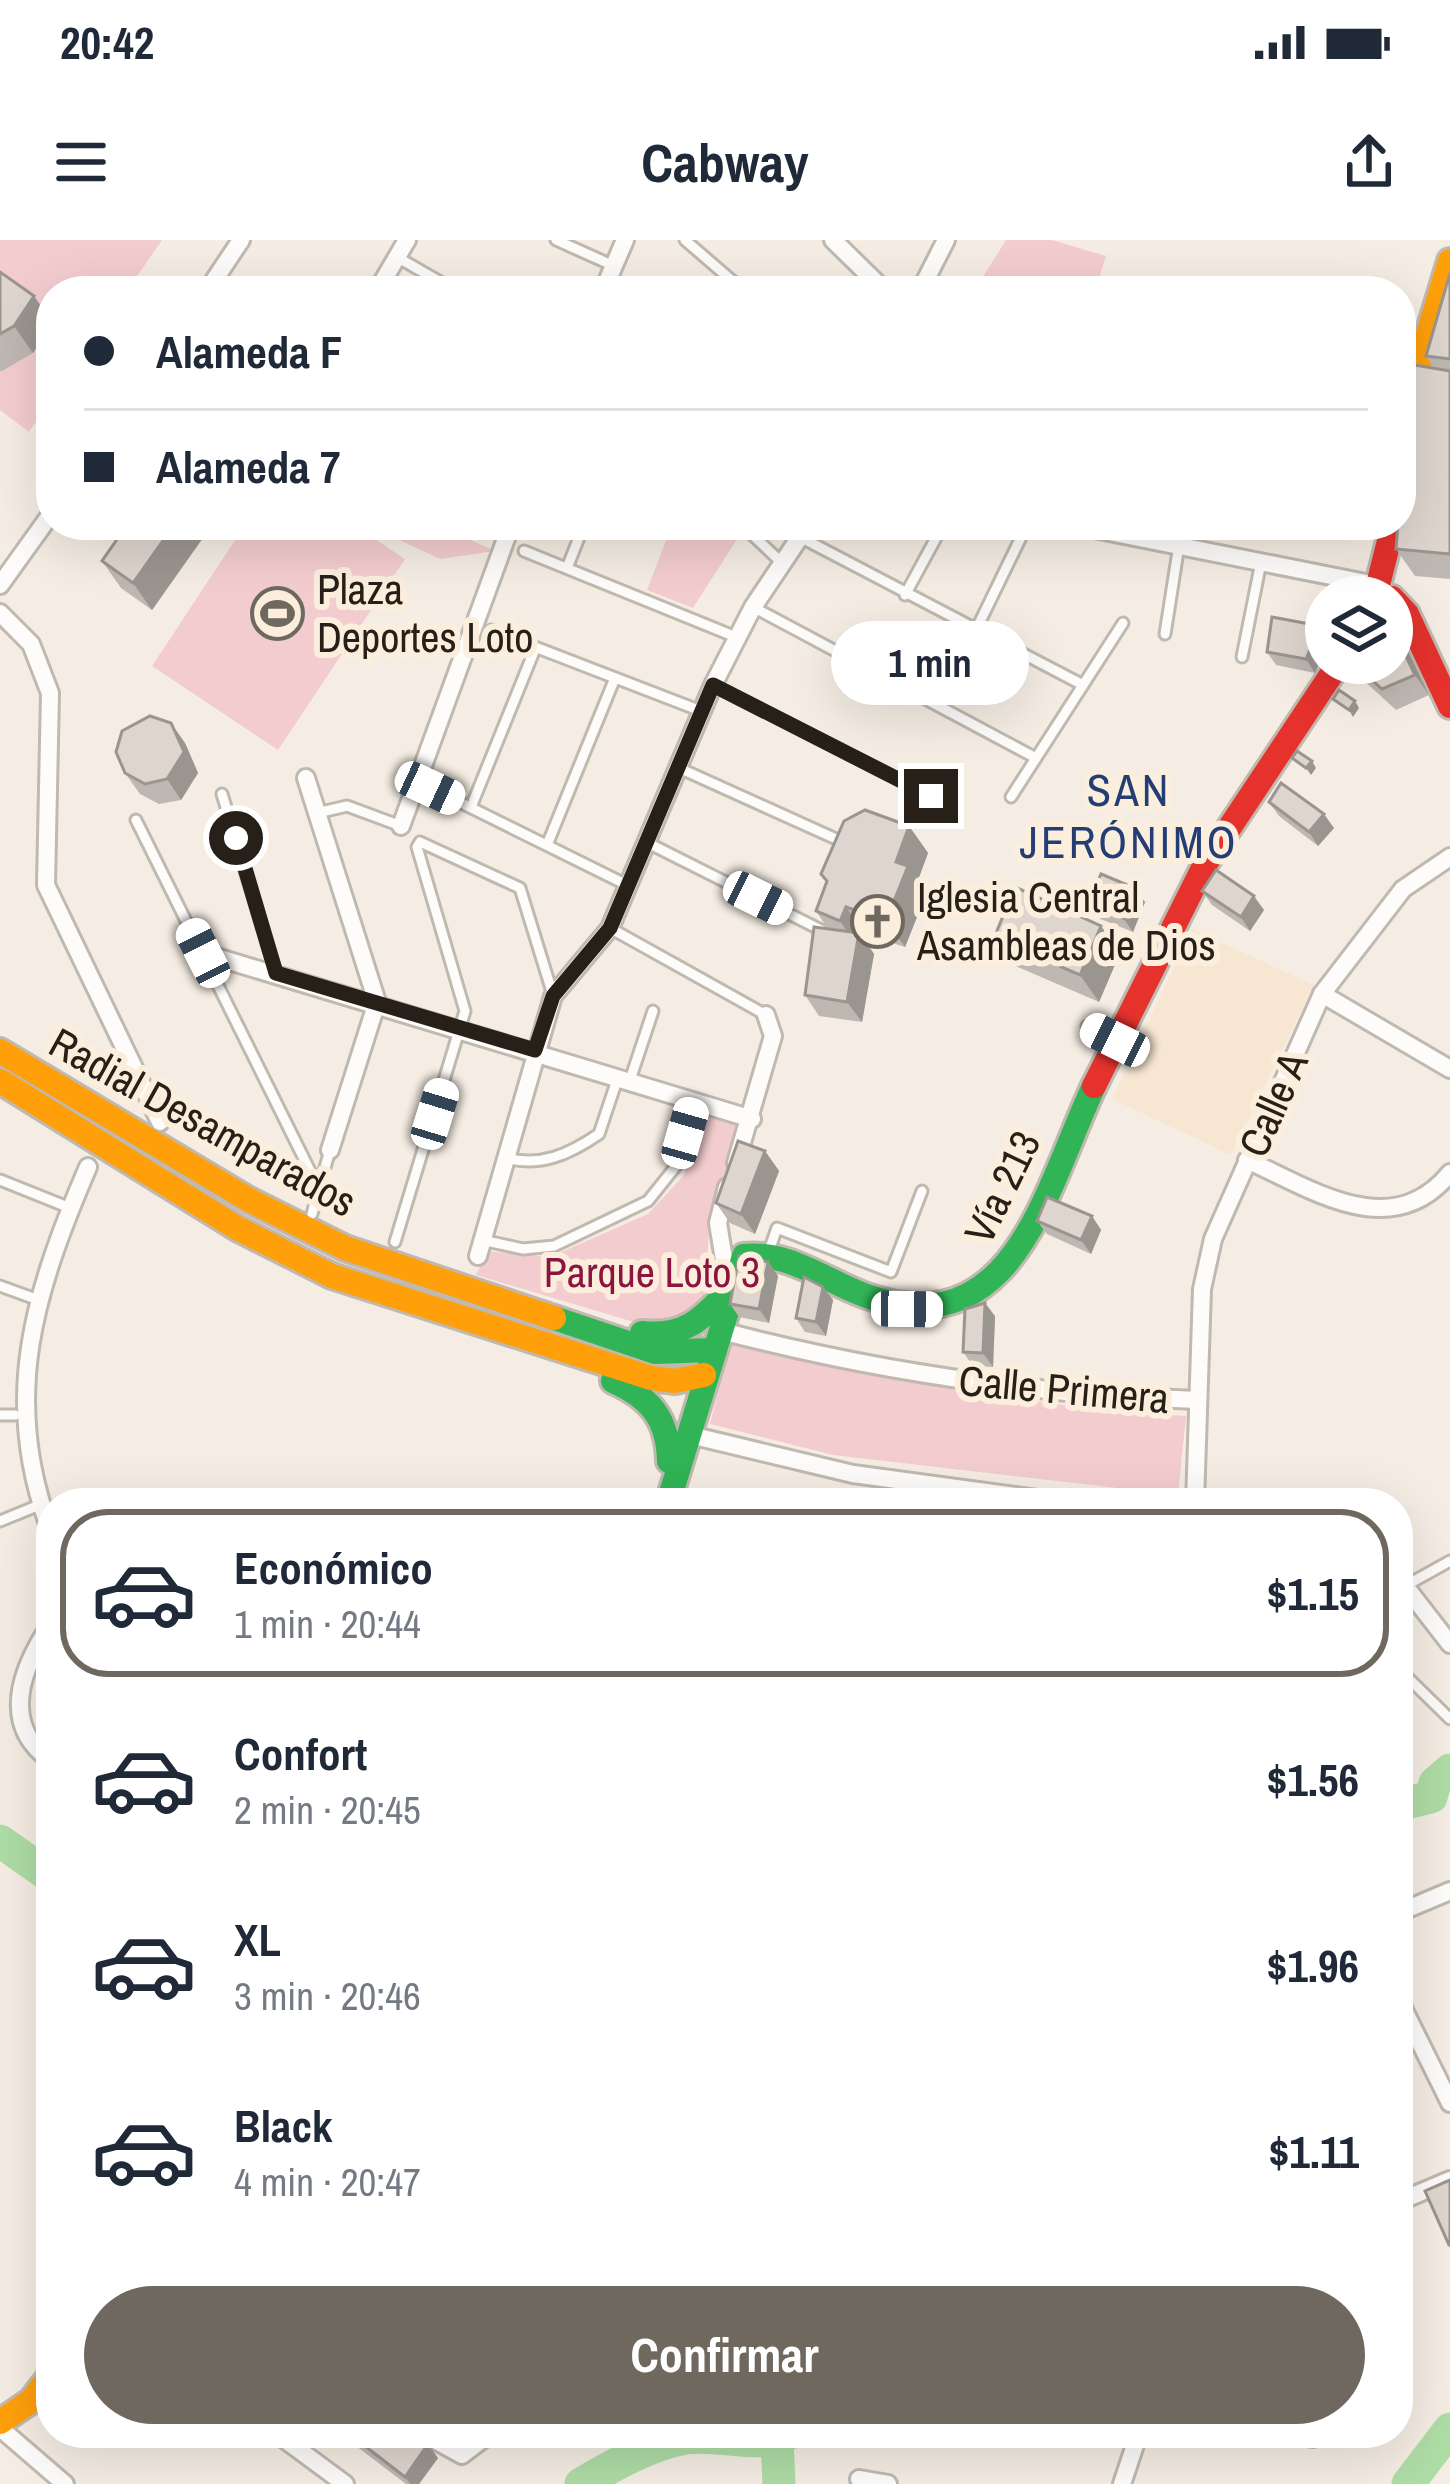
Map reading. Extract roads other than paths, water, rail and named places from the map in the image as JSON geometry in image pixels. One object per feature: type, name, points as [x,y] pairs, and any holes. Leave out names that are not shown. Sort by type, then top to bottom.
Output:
[{"type":"main road","points":[[1416,361],[1450,261]]},
{"type":"main road","points":[[1386,576],[1391,540]]},
{"type":"main road","points":[[1413,627],[1450,706]]},
{"type":"main road","name":"Vía 213","points":[[765,1252],[907,1309],[949,1310],[974,1300],[1011,1263],[1115,1040],[1204,866],[1325,684]]},
{"type":"main road","name":"Radial Desamparados","points":[[0,1051],[14,1080],[236,1228],[332,1276],[564,1354],[652,1378],[712,1352]]},
{"type":"main road","name":"Radial Desamparados","points":[[14,1080],[345,1248],[655,1352],[712,1352]]},
{"type":"main road","points":[[672,1488],[739,1259],[765,1252]]},
{"type":"main road","points":[[578,1327],[670,1337],[688,1330],[729,1290]]},
{"type":"main road","points":[[564,1354],[676,1416],[686,1434]]},
{"type":"main road","points":[[642,1394],[670,1433],[668,1488]]},
{"type":"main road","points":[[0,2425],[36,2396]]},
{"type":"street","points":[[217,276],[241,240]]},
{"type":"street","points":[[386,276],[407,240]]},
{"type":"street","points":[[610,276],[625,240]]},
{"type":"street","points":[[833,240],[870,276]]},
{"type":"street","points":[[928,276],[946,240]]},
{"type":"street","points":[[0,585],[36,535]]},
{"type":"street","points":[[401,826],[506,540]]},
{"type":"street","points":[[480,1248],[553,996],[610,928],[713,685],[753,607],[797,540]]},
{"type":"street","points":[[1153,540],[1316,576]]},
{"type":"street","points":[[0,613],[31,644],[50,693],[43,849],[51,901],[160,1122]]},
{"type":"street","points":[[306,778],[377,1002],[330,1150]]},
{"type":"street","name":"Calle A","points":[[1195,1488],[1202,1289],[1213,1239],[1322,994],[1403,889],[1450,857]]},
{"type":"street","points":[[203,953],[752,1119]]},
{"type":"street","points":[[1322,994],[1450,1069]]},
{"type":"street","points":[[729,1290],[719,1214],[752,1119],[773,1036],[766,1015]]},
{"type":"street","points":[[1247,1160],[1369,1210],[1415,1203],[1450,1173]]},
{"type":"street","points":[[36,1503],[8,1415],[33,1298],[88,1167]]},
{"type":"street","points":[[719,1214],[740,1242],[765,1252]]},
{"type":"street","name":"Calle Primera","points":[[712,1352],[1059,1393],[1198,1400]]},
{"type":"street","points":[[686,1434],[854,1474],[957,1488]]},
{"type":"street","points":[[1413,1596],[1450,1644]]},
{"type":"street","points":[[36,1649],[14,1714],[22,1736],[36,1748]]},
{"type":"street","points":[[1413,1907],[1450,1891]]},
{"type":"street","points":[[1413,2028],[1450,2103]]},
{"type":"street","points":[[1413,2196],[1450,2180]]},
{"type":"street","points":[[0,2425],[65,2484]]},
{"type":"street","points":[[297,2448],[346,2484]]},
{"type":"street","points":[[444,2448],[453,2454],[475,2448]]},
{"type":"street","points":[[1122,2484],[1133,2448]]},
{"type":"street","points":[[859,2479],[888,2484]]},
{"type":"lane","points":[[556,240],[614,266]]},
{"type":"lane","points":[[686,240],[727,276]]},
{"type":"lane","points":[[397,257],[430,276]]},
{"type":"lane","points":[[567,568],[578,540]]},
{"type":"lane","points":[[758,540],[781,562]]},
{"type":"lane","points":[[818,540],[905,596],[1083,685]]},
{"type":"lane","points":[[905,596],[935,540]]},
{"type":"lane","points":[[975,632],[1020,540]]},
{"type":"lane","points":[[1165,634],[1179,545]]},
{"type":"lane","points":[[524,551],[737,637]]},
{"type":"lane","points":[[1242,657],[1262,561]]},
{"type":"lane","points":[[753,607],[1036,758]]},
{"type":"lane","points":[[1011,796],[1123,622]]},
{"type":"lane","points":[[491,630],[701,711]]},
{"type":"lane","points":[[471,807],[535,649]]},
{"type":"lane","points":[[547,845],[615,678]]},
{"type":"lane","points":[[713,685],[931,796]]},
{"type":"lane","points":[[679,768],[845,843]]},
{"type":"lane","points":[[430,788],[628,886]]},
{"type":"lane","points":[[222,794],[276,973]]},
{"type":"lane","points":[[317,813],[347,806],[401,826]]},
{"type":"lane","points":[[136,820],[320,1189]]},
{"type":"lane","points":[[395,1242],[462,1028],[463,994],[417,848],[420,842],[520,888],[553,996]]},
{"type":"lane","points":[[648,843],[832,935]]},
{"type":"lane","points":[[610,928],[766,1015]]},
{"type":"lane","points":[[505,1158],[532,1165],[549,1161],[599,1134],[653,1011]]},
{"type":"lane","points":[[1087,1026],[1115,1040]]},
{"type":"lane","points":[[480,1248],[554,1246],[648,1201],[676,1166],[694,1100]]},
{"type":"lane","points":[[312,1214],[330,1150]]},
{"type":"lane","points":[[0,1180],[70,1208]]},
{"type":"lane","points":[[765,1252],[777,1228],[891,1272],[922,1191]]},
{"type":"lane","points":[[0,1286],[33,1298]]},
{"type":"lane","points":[[0,1521],[36,1506]]},
{"type":"lane","points":[[1413,1582],[1450,1561]]},
{"type":"lane","points":[[1413,1682],[1450,1719]]},
{"type":"waterway","points":[[1413,1801],[1431,1797],[1435,1783],[1450,1770]]},
{"type":"waterway","points":[[0,1841],[36,1866]]},
{"type":"waterway","points":[[1408,2484],[1450,2429]]},
{"type":"waterway","points":[[581,2484],[652,2448]]},
{"type":"waterway","points":[[777,2448],[779,2484]]},
{"type":"place","name":"Plaza Deportes Loto","points":[[278,613]]},
{"type":"place","name":"Iglesia Central Asambleas de Dios","points":[[878,921]]},
{"type":"district","name":"SAN JERÓNIMO","points":[[1129,815]]},
{"type":"park label","name":"Parque Loto 3","points":[[652,1272]]}]
